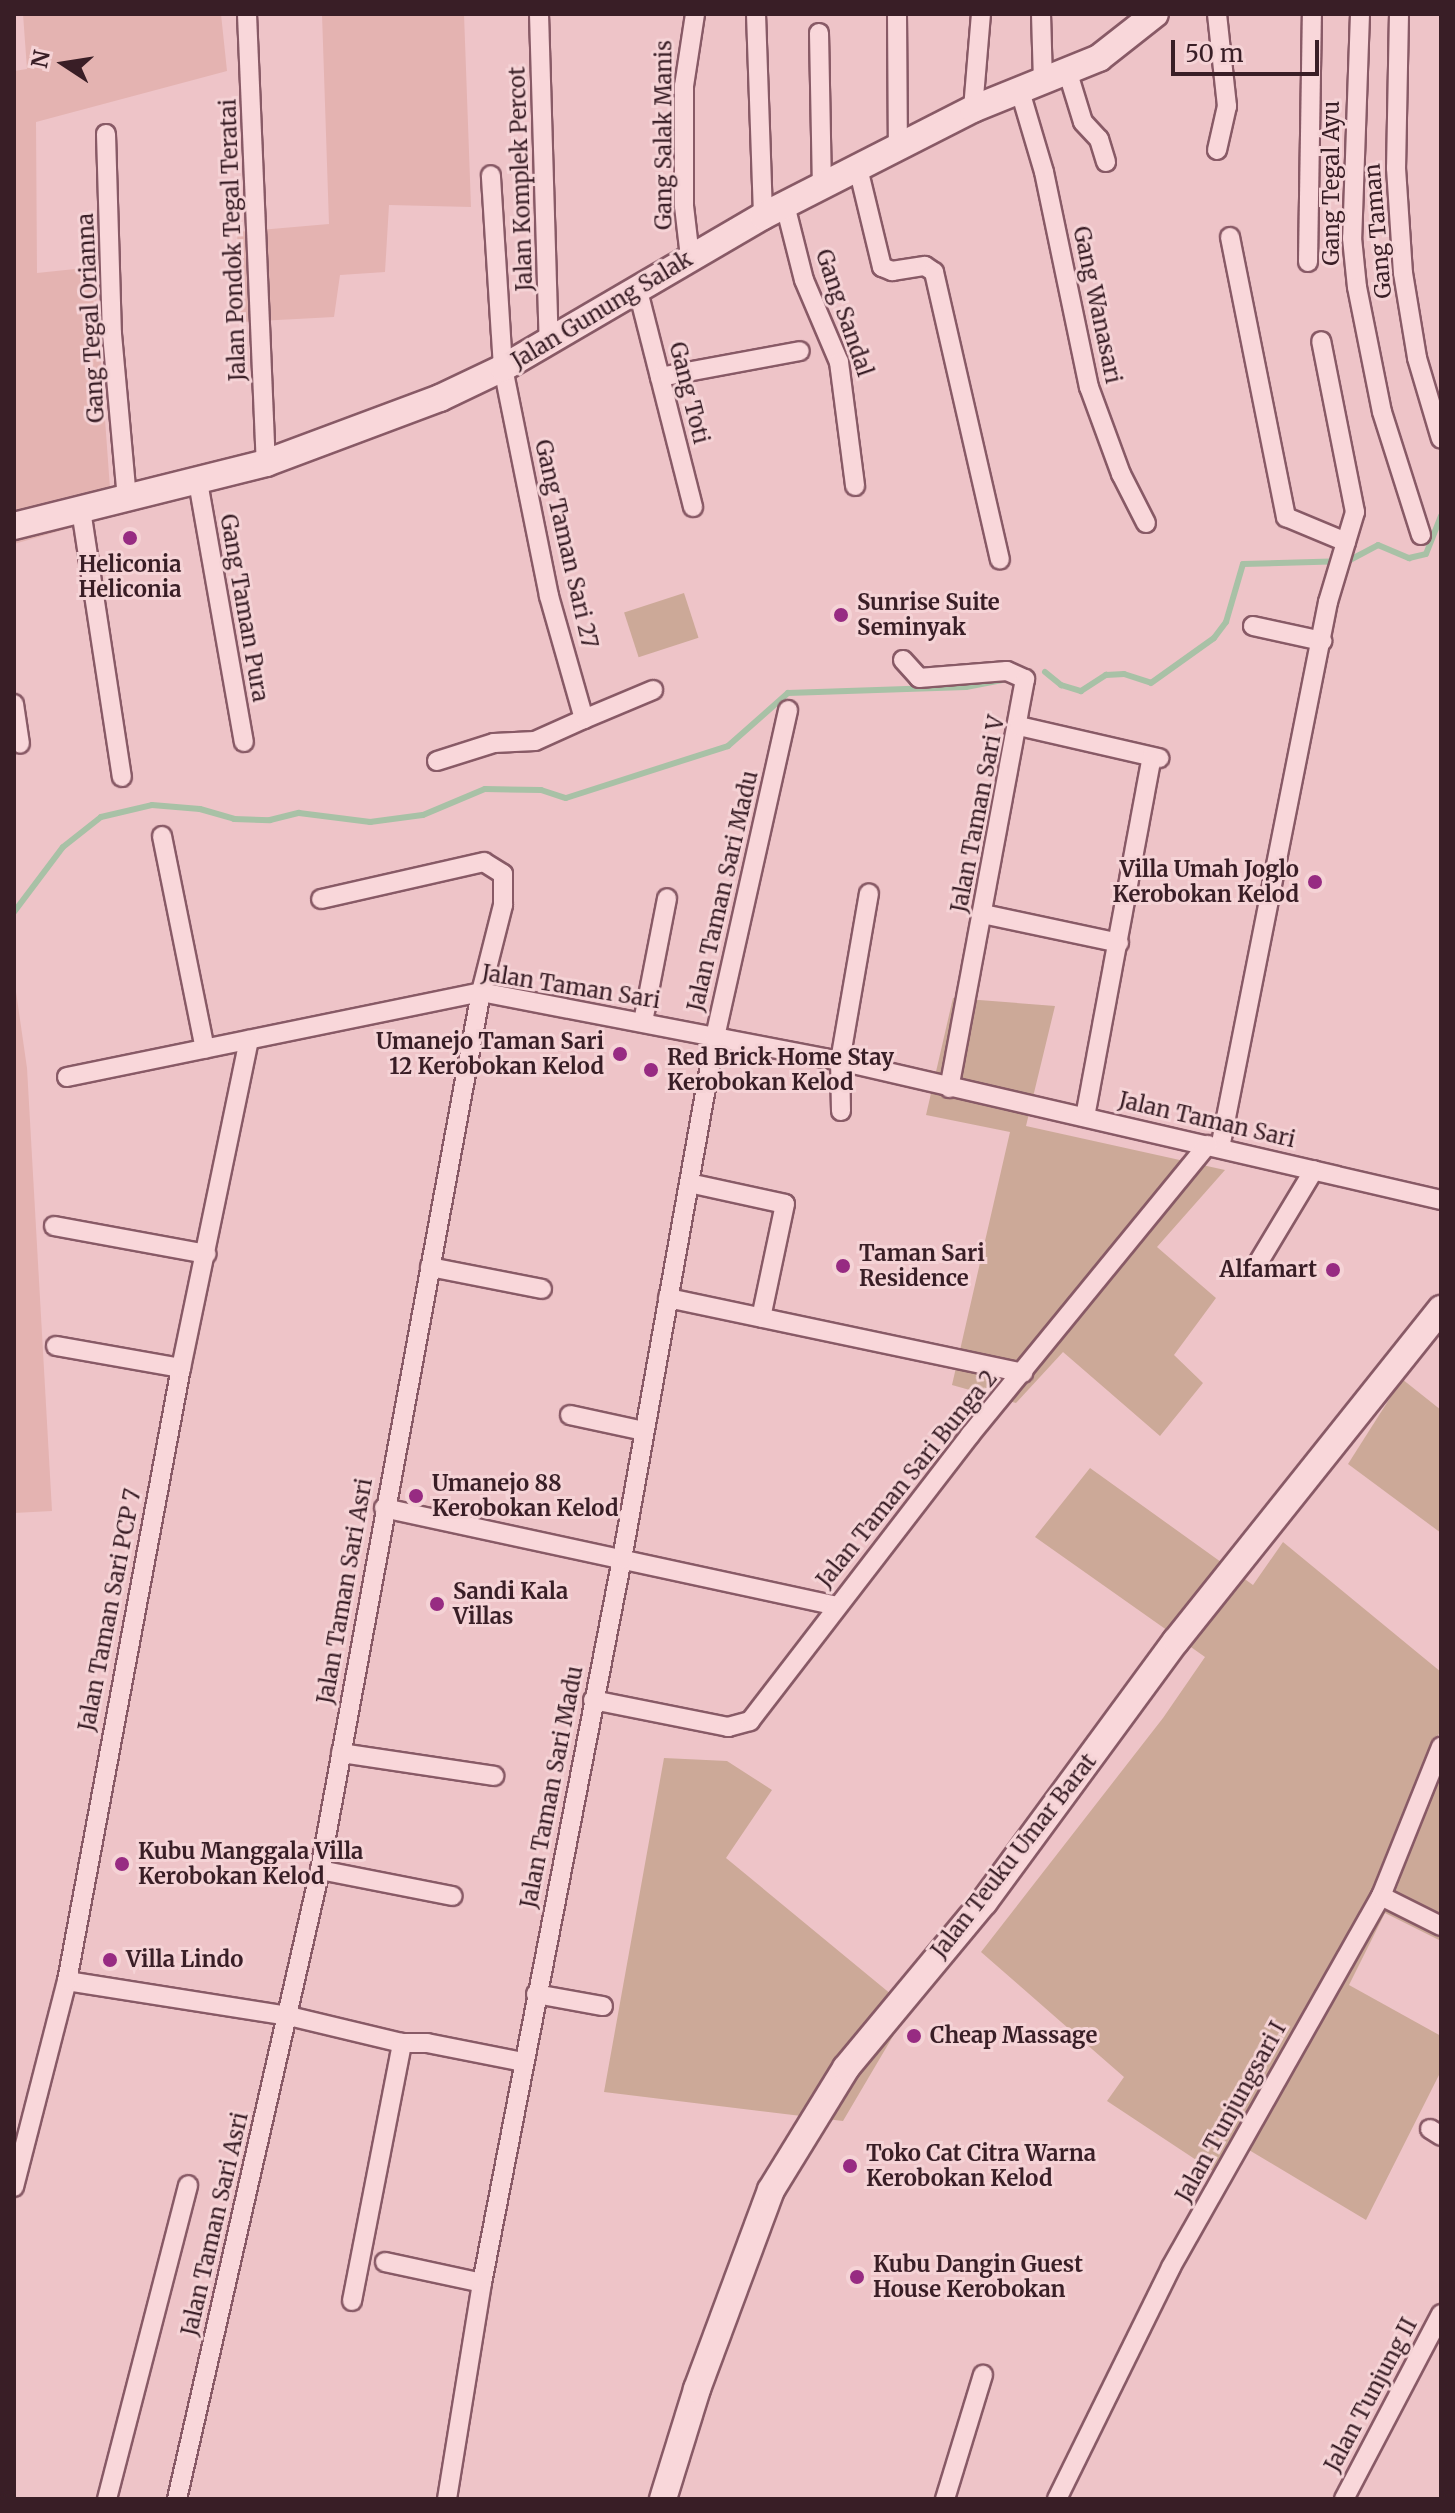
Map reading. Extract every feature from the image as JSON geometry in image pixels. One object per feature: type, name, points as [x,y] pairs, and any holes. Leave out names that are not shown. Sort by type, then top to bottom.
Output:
[{"type":"main road","name":"Jalan Gunung Salak","points":[[14,526],[266,463],[387,420],[503,368],[774,210],[973,109],[1099,58],[1155,14]]},
{"type":"main road","name":"Jalan Teuku Umar Barat","points":[[663,2499],[701,2375],[771,2190],[838,2081],[984,1902],[1250,1545],[1441,1309]]},
{"type":"street","name":"Jalan Pondok Tegal Teratai","points":[[247,14],[266,463]]},
{"type":"street","name":"Jalan Komplek Percot","points":[[539,14],[549,342]]},
{"type":"street","name":"Gang Salak Manis","points":[[690,257],[684,206],[684,86],[695,14]]},
{"type":"street","name":"Gang Sandal","points":[[756,14],[774,210],[839,362],[855,486]]},
{"type":"street","points":[[897,14],[898,147]]},
{"type":"street","points":[[973,109],[981,14]]},
{"type":"street","points":[[1041,14],[1043,81],[1099,139],[1106,162]]},
{"type":"street","points":[[1217,14],[1227,106],[1217,150]]},
{"type":"street","points":[[1308,262],[1312,14]]},
{"type":"street","name":"Gang Tegal Ayu","points":[[1360,14],[1352,238],[1357,287],[1382,412],[1421,535]]},
{"type":"street","name":"Gang Taman","points":[[1399,14],[1396,168],[1403,273],[1417,358],[1441,439]]},
{"type":"street","points":[[819,33],[822,187]]},
{"type":"street","name":"Gang Wanasari","points":[[1043,81],[1044,172],[1089,387],[1121,474],[1146,523]]},
{"type":"street","name":"Gang Tegal Orianna","points":[[106,134],[112,334],[127,500]]},
{"type":"street","points":[[858,168],[882,267],[892,271],[925,266],[934,272],[1000,560]]},
{"type":"street","name":"Gang Taman Sari 27","points":[[491,175],[503,368],[549,596],[584,719]]},
{"type":"street","points":[[1230,237],[1286,517],[1344,546]]},
{"type":"street","name":"Gang Toti","points":[[638,291],[693,507]]},
{"type":"street","points":[[1213,1147],[1335,573],[1356,501],[1321,341]]},
{"type":"street","points":[[660,377],[800,351]]},
{"type":"street","name":"Gang Taman Pura","points":[[198,482],[244,742]]},
{"type":"street","points":[[81,510],[122,777]]},
{"type":"street","points":[[1253,626],[1322,641]]},
{"type":"street","name":"Jalan Taman Sari V","points":[[903,660],[919,678],[1017,673],[1025,691],[949,1088]]},
{"type":"street","points":[[437,761],[494,743],[535,741],[653,690]]},
{"type":"street","points":[[14,704],[20,744]]},
{"type":"street","name":"Jalan Taman Sari Madu","points":[[447,2499],[482,2283],[622,1559],[715,1037],[788,710]]},
{"type":"street","points":[[1019,726],[1155,758],[1085,1117]]},
{"type":"street","points":[[162,836],[205,1049]]},
{"type":"street","name":"Jalan Taman Sari Asri","points":[[177,2499],[320,1870],[481,992],[503,905],[503,874],[496,866],[484,862],[321,899]]},
{"type":"street","points":[[841,1111],[840,1061],[869,893]]},
{"type":"street","points":[[643,1022],[667,898]]},
{"type":"street","points":[[983,914],[1119,943]]},
{"type":"street","name":"Jalan Taman Sari","points":[[67,1077],[481,992],[840,1061],[1441,1200]]},
{"type":"street","name":"Jalan Taman Sari PCP 7","points":[[14,2187],[67,1981],[181,1368],[249,1040]]},
{"type":"street","name":"Jalan Taman Sari Bunga 2","points":[[593,1700],[728,1727],[745,1725],[1023,1373],[1213,1147]]},
{"type":"street","points":[[1255,1268],[1314,1170]]},
{"type":"street","points":[[689,1183],[785,1204],[761,1318]]},
{"type":"street","points":[[54,1226],[206,1254]]},
{"type":"street","points":[[430,1267],[542,1289]]},
{"type":"street","points":[[668,1298],[1023,1373]]},
{"type":"street","points":[[56,1346],[181,1368]]},
{"type":"street","points":[[570,1415],[644,1431]]},
{"type":"street","points":[[384,1508],[837,1606]]},
{"type":"street","name":"Jalan Tunjungsari I","points":[[1057,2499],[1171,2267],[1381,1896],[1441,1747]]},
{"type":"street","points":[[341,1753],[494,1776]]},
{"type":"street","points":[[320,1870],[452,1896]]},
{"type":"street","points":[[1381,1896],[1441,1926]]},
{"type":"street","points":[[67,1981],[289,2016],[402,2043],[427,2043],[523,2062]]},
{"type":"street","points":[[536,1994],[603,2006]]},
{"type":"street","points":[[352,2301],[402,2043]]},
{"type":"street","points":[[107,2499],[188,2185]]},
{"type":"street","points":[[385,2262],[482,2283]]},
{"type":"street","name":"Jalan Tunjung II","points":[[1344,2499],[1441,2314]]},
{"type":"street","points":[[945,2499],[983,2375]]},
{"type":"shaded area","points":[[23,14],[221,14],[227,71],[36,122],[37,273],[94,267],[112,516],[14,544],[14,71],[27,69]]},
{"type":"shaded area","points":[[322,14],[464,14],[471,207],[389,205],[385,272],[340,275],[334,317],[241,322],[237,232],[329,224]]},
{"type":"shaded area","points":[[684,593],[699,638],[639,657],[624,612]]},
{"type":"shaded area","points":[[14,978],[27,1068],[52,1511],[14,1513]]},
{"type":"shaded area","points":[[953,998],[1055,1006],[1026,1126],[1225,1170],[1157,1247],[1216,1298],[1174,1355],[1203,1383],[1160,1436],[1063,1352],[1016,1403],[952,1385],[1010,1132],[926,1115]]},
{"type":"shaded area","points":[[1402,1379],[1441,1410],[1441,1533],[1348,1464]]},
{"type":"shaded area","points":[[1090,1468],[1253,1585],[1283,1542],[1441,1672],[1441,1729],[1430,1753],[1441,1755],[1441,1941],[1385,1913],[1349,1985],[1441,2036],[1441,2071],[1366,2220],[1249,2150],[1228,2181],[1107,2101],[1124,2077],[981,1952],[1163,1718],[1205,1657],[1035,1537]]},
{"type":"shaded area","points":[[664,1758],[727,1761],[772,1790],[726,1858],[909,2009],[843,2121],[604,2092]]},
{"type":"waterway","points":[[1045,672],[1061,685],[1081,691],[1106,675],[1124,674],[1151,683],[1214,638],[1226,622],[1243,564],[1348,561],[1378,545],[1409,558],[1426,554],[1441,516]]},
{"type":"waterway","points":[[14,912],[63,847],[101,817],[152,805],[200,809],[234,819],[270,820],[299,813],[370,822],[423,815],[485,789],[541,790],[566,798],[728,746],[788,693],[966,687],[1007,679]]},
{"type":"place","name":"Heliconia Heliconia","points":[[130,538]]},
{"type":"place","name":"Sunrise Suite Seminyak","points":[[841,615]]},
{"type":"place","name":"Villa Umah Joglo Kerobokan Kelod","points":[[1315,882]]},
{"type":"place","name":"Umanejo Taman Sari 12 Kerobokan Kelod","points":[[620,1054]]},
{"type":"place","name":"Red Brick Home Stay Kerobokan Kelod","points":[[651,1070]]},
{"type":"place","name":"Taman Sari Residence","points":[[843,1266]]},
{"type":"place","name":"Alfamart","points":[[1333,1270]]},
{"type":"place","name":"Umanejo 88 Kerobokan Kelod","points":[[416,1496]]},
{"type":"place","name":"Sandi Kala Villas","points":[[437,1604]]},
{"type":"place","name":"Kubu Manggala Villa Kerobokan Kelod","points":[[122,1864]]},
{"type":"place","name":"Villa Lindo","points":[[110,1960]]},
{"type":"place","name":"Cheap Massage","points":[[914,2036]]},
{"type":"place","name":"Toko Cat Citra Warna Kerobokan Kelod","points":[[850,2166]]},
{"type":"place","name":"Kubu Dangin Guest House Kerobokan","points":[[857,2277]]}]
